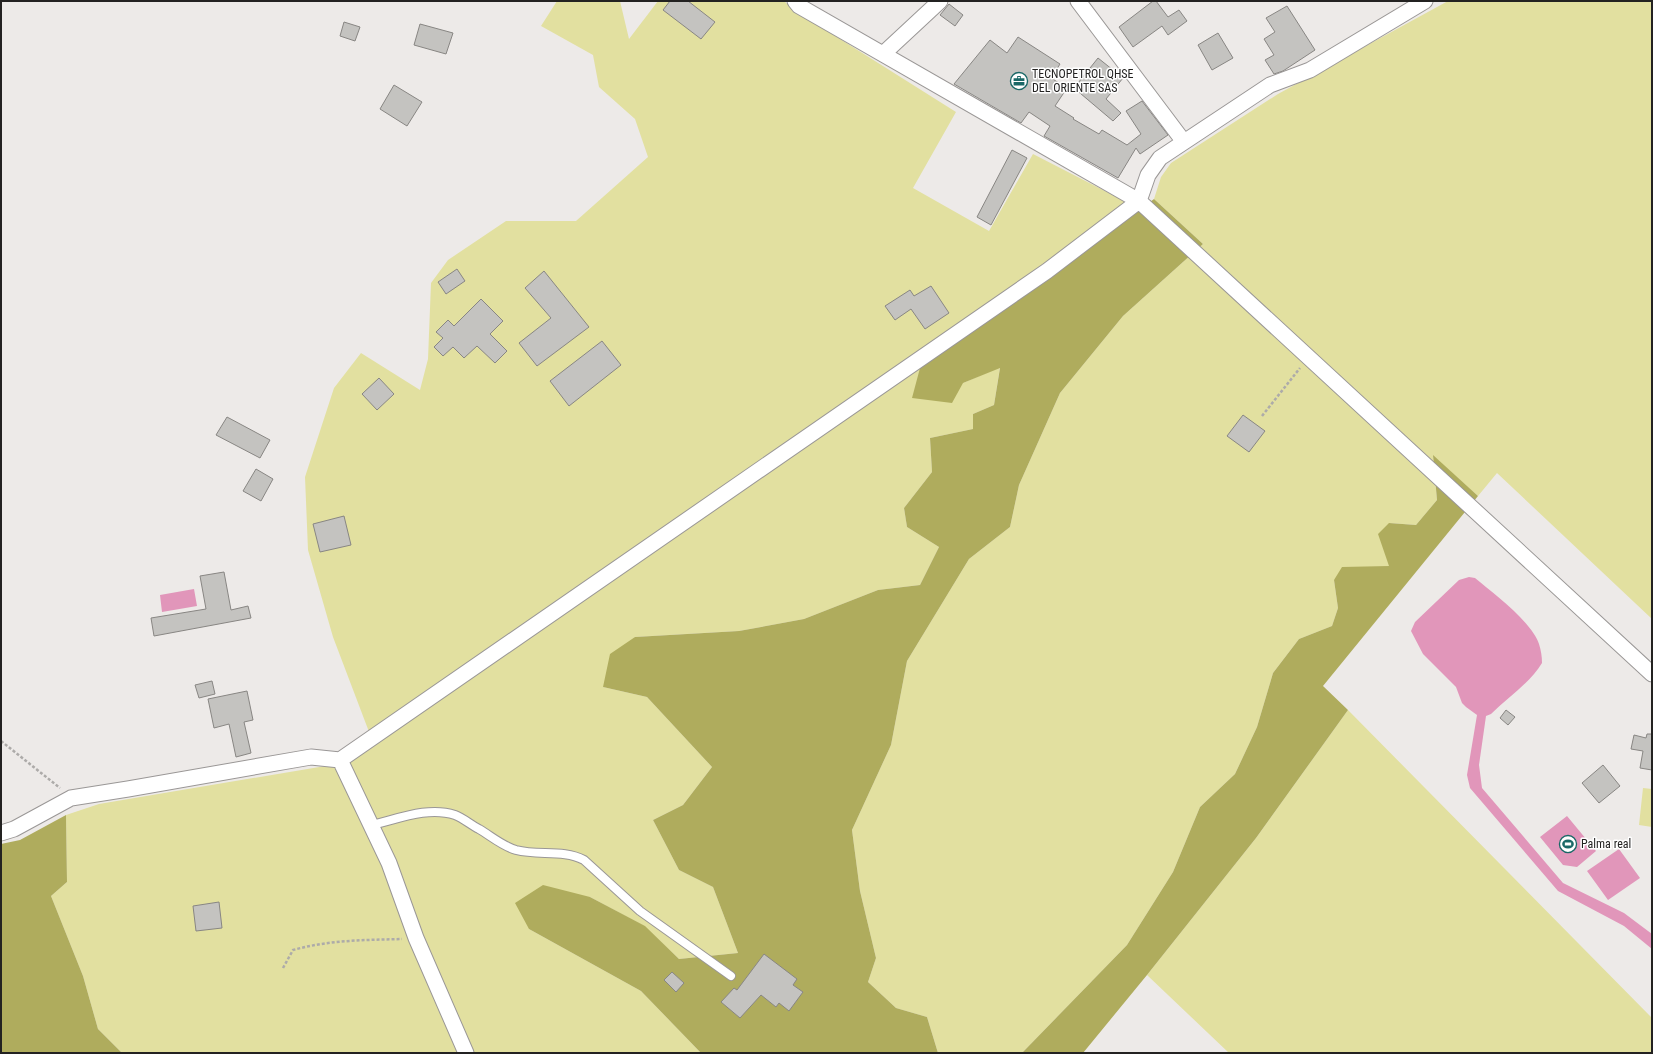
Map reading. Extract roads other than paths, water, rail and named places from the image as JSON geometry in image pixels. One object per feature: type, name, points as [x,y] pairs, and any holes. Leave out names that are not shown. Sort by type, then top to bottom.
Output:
[{"type":"street","points":[[795,1],[800,6],[1139,201],[1652,674]]},
{"type":"street","points":[[883,54],[940,1]]},
{"type":"street","points":[[1078,1],[1184,142]]},
{"type":"street","points":[[1,833],[14,829],[71,798],[311,757],[340,760],[1047,271],[1139,201],[1148,175],[1160,158],[1270,85],[1310,70],[1425,1]]},
{"type":"street","points":[[340,760],[389,863],[416,938],[466,1053]]},
{"type":"lane","points":[[372,825],[426,812],[440,812],[455,815],[500,843],[515,850],[541,854],[565,853],[575,856],[584,860],[640,911],[731,976]]},
{"type":"place","name":"TECNOPETROL QHSE DEL ORIENTE SAS","points":[[1019,81]]},
{"type":"place","name":"Palma real","points":[[1568,844]]}]
